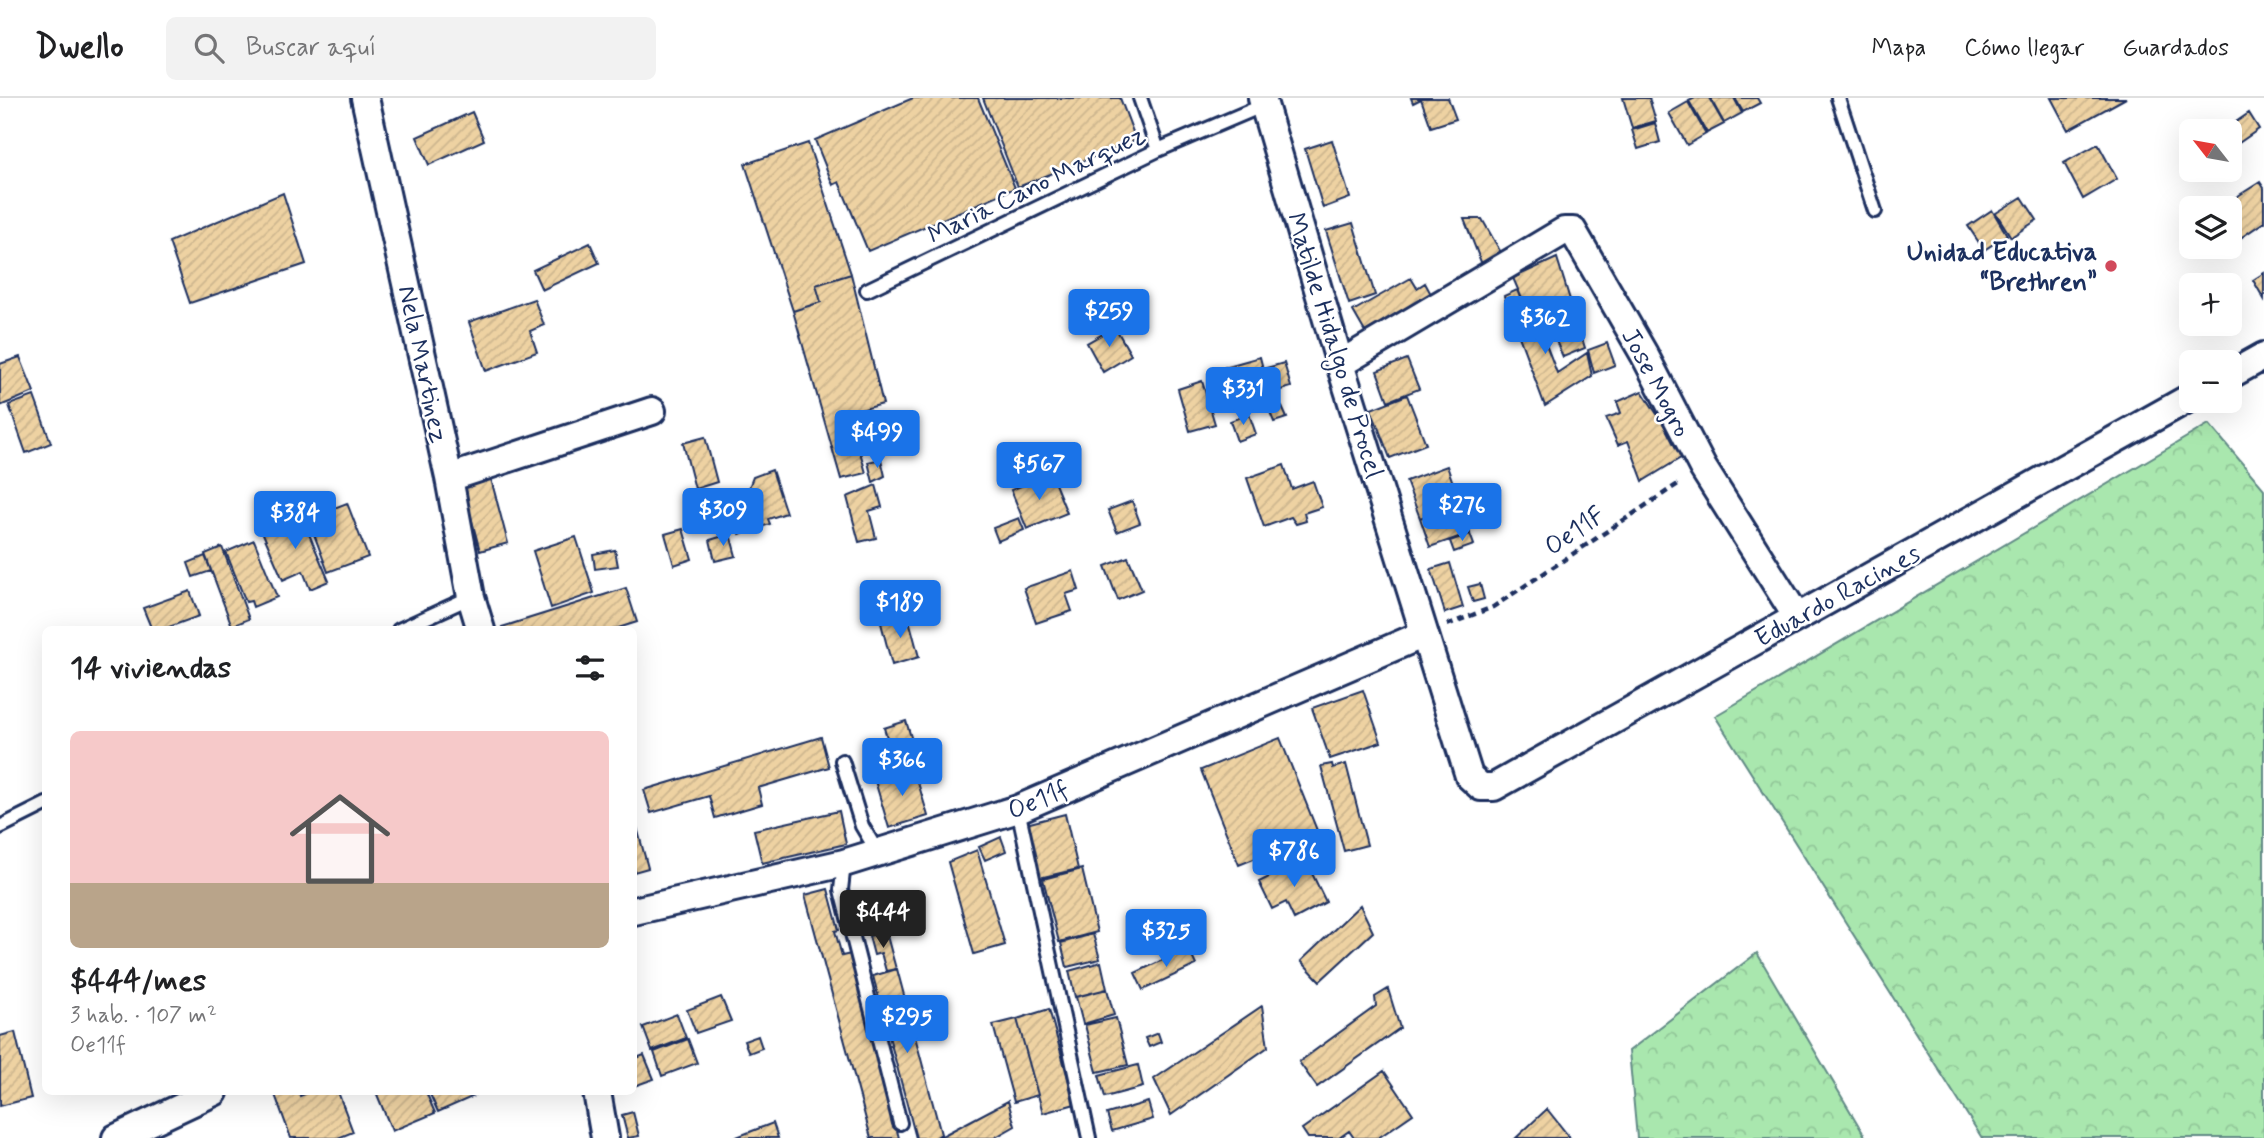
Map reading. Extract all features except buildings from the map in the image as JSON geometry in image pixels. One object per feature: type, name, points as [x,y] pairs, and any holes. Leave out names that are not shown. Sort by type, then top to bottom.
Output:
[{"type":"street","name":"Nela Martinez","points":[[365,98],[449,478],[471,597],[480,626]]},
{"type":"street","name":"Matilde Hidalgo de Procel","points":[[1263,101],[1340,364],[1469,776],[1481,788]]},
{"type":"street","name":"Jose Mogro","points":[[1340,364],[1564,231],[1573,231],[1644,354],[1703,468],[1797,617]]},
{"type":"street","points":[[2242,368],[2264,356]]},
{"type":"street","name":"Eduardo Racines","points":[[1481,788],[1494,787],[2179,404]]},
{"type":"street","points":[[449,478],[652,411]]},
{"type":"street","name":"Oe11f","points":[[637,910],[844,863],[1018,809],[1424,634]]},
{"type":"street","points":[[116,1138],[208,1095]]},
{"type":"street","points":[[598,1095],[605,1138]]},
{"type":"lane","points":[[1140,98],[1158,150]]},
{"type":"lane","points":[[1838,98],[1875,211]]},
{"type":"lane","name":"Maria Cano Marquez","points":[[867,290],[1263,101]]},
{"type":"lane","points":[[408,626],[471,597]]},
{"type":"lane","points":[[842,761],[862,826],[878,853]]},
{"type":"lane","points":[[0,827],[42,806]]},
{"type":"lane","points":[[1018,809],[1089,1138]]},
{"type":"lane","points":[[844,863],[841,890],[900,1123]]},
{"type":"path","name":"Oe11F","points":[[1424,634],[1493,607],[1703,468]]},
{"type":"green space","points":[[2209,424],[2264,489],[2264,1138],[1982,1138],[1715,716]]},
{"type":"green space","points":[[1757,953],[1866,1138],[1637,1138],[1629,1051]]},
{"type":"place","name":"Unidad Educativa “Brethren”","points":[[2111,266]]}]
